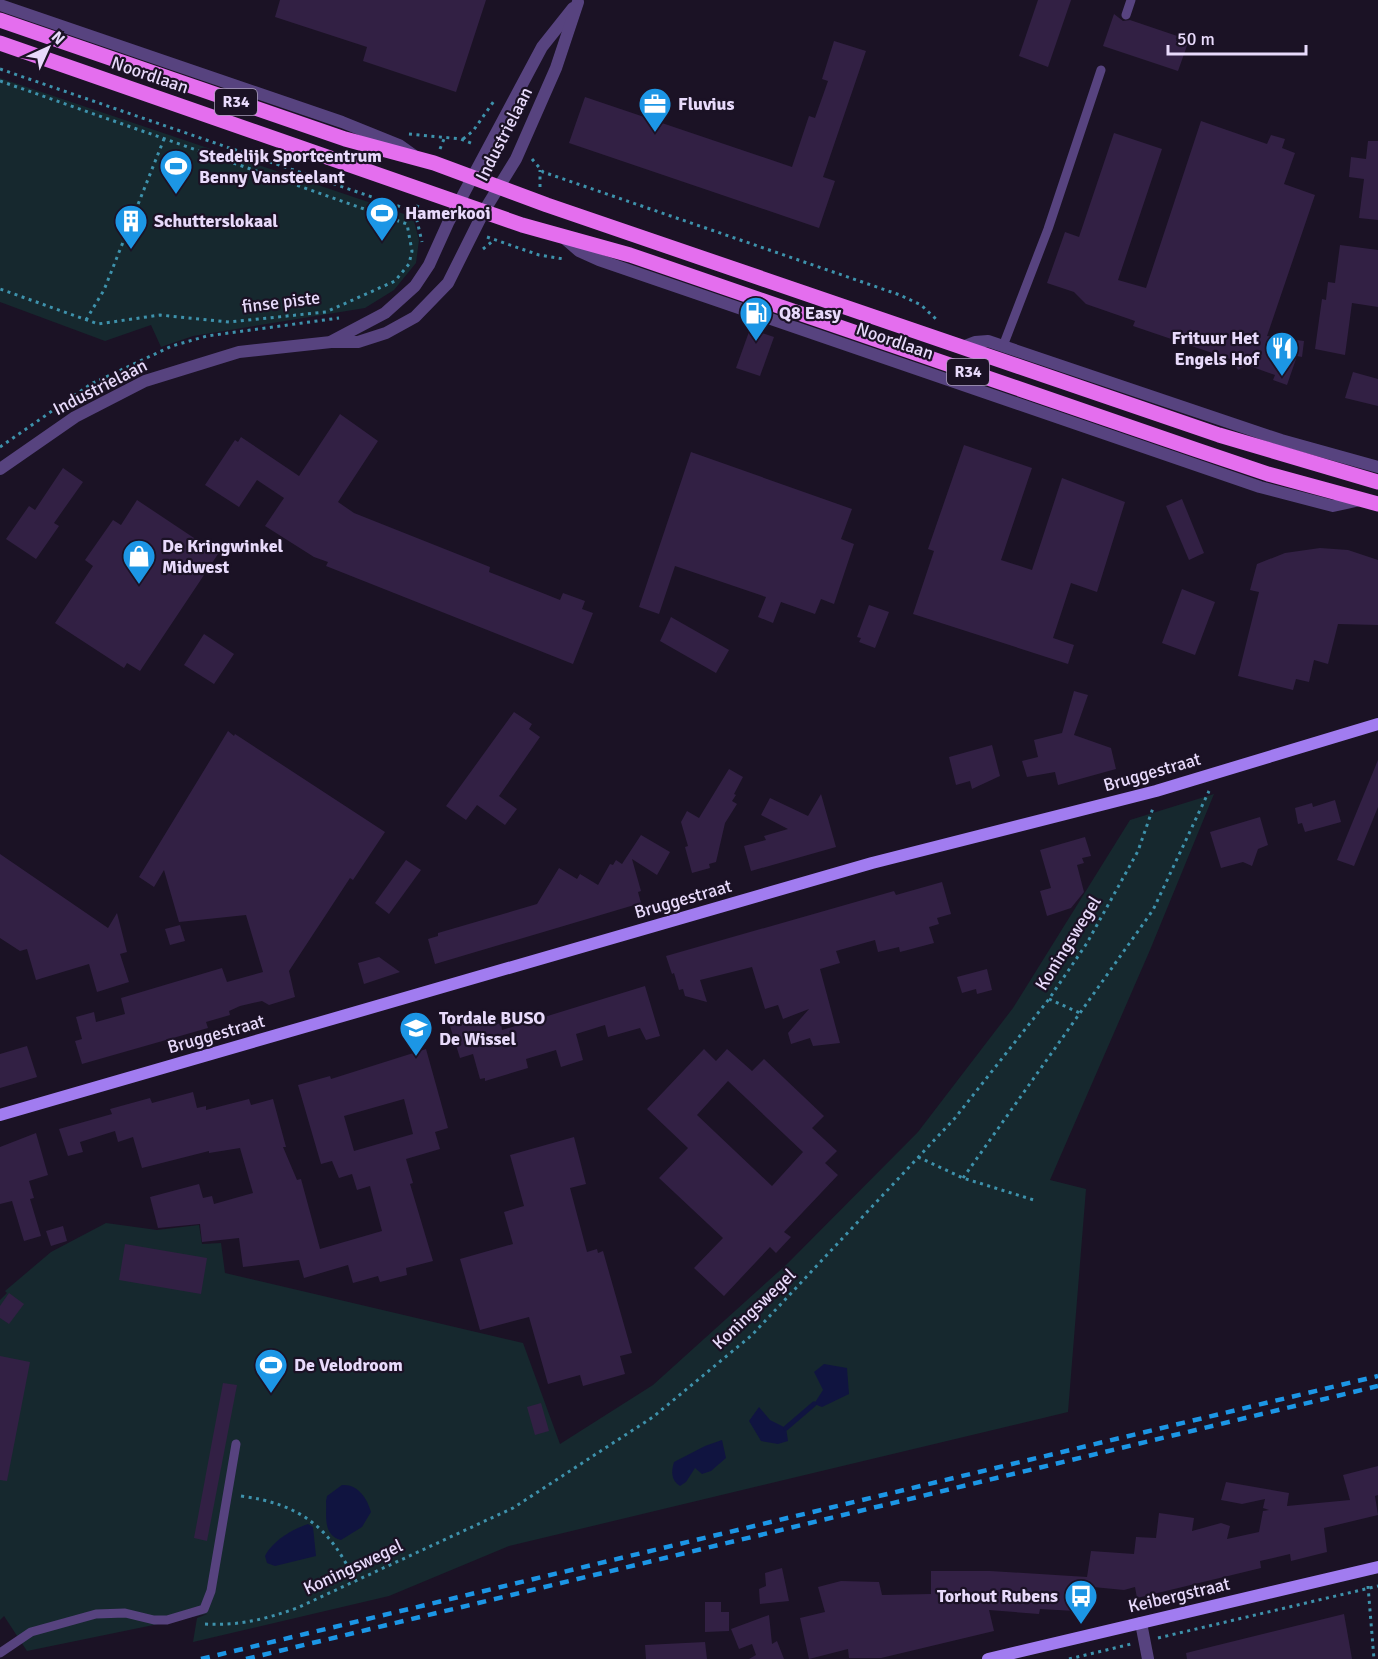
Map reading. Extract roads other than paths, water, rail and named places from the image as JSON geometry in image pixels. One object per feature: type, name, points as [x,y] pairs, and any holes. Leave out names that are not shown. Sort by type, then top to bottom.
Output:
[{"type":"main road","name":"Noordlaan","points":[[0,20],[356,143],[416,158],[1275,453],[1378,482]]},
{"type":"main road","name":"Noordlaan","points":[[0,43],[484,211],[560,236],[630,255],[1268,474],[1378,504]]},
{"type":"street","name":"Industrielaan","points":[[331,342],[385,313],[409,292],[429,266],[542,47],[578,1]]},
{"type":"street","name":"Industrielaan","points":[[0,469],[75,417],[146,381],[239,352],[372,339],[415,317],[428,306],[453,274],[484,211],[516,159],[556,68],[578,1]]},
{"type":"street","name":"Noordlaan","points":[[0,5],[351,126],[399,145],[416,158]]},
{"type":"street","name":"Noordlaan","points":[[962,347],[975,342],[988,341],[1281,441],[1378,467]]},
{"type":"street","name":"Bruggestraat","points":[[0,1115],[861,867],[1156,791],[1378,724]]},
{"type":"street","name":"Keibergstraat","points":[[988,1659],[1378,1567]]},
{"type":"street","points":[[1141,1623],[1148,1659]]},
{"type":"lane","points":[[1126,15],[1131,0]]},
{"type":"lane","points":[[1004,346],[1048,229],[1101,70]]},
{"type":"lane","points":[[0,1653],[31,1632],[96,1614],[125,1613],[154,1620],[193,1614],[204,1609],[211,1591],[236,1444]]},
{"type":"waterway","points":[[786,1428],[814,1404]]},
{"type":"railway","points":[[201,1659],[1378,1376]]},
{"type":"railway","points":[[246,1659],[1378,1386]]},
{"type":"place","name":"Fluvius","points":[[655,133]]},
{"type":"place","name":"Stedelijk Sportcentrum Benny Vansteelant","points":[[176,195]]},
{"type":"place","name":"Hamerkooi","points":[[382,242]]},
{"type":"place","name":"Schutterslokaal","points":[[131,250]]},
{"type":"place","name":"Q8 Easy","points":[[756,342]]},
{"type":"place","name":"Frituur Het Engels Hof","points":[[1282,377]]},
{"type":"place","name":"De Kringwinkel Midwest","points":[[139,585]]},
{"type":"place","name":"Tordale BUSO De Wissel","points":[[416,1057]]},
{"type":"place","name":"De Velodroom","points":[[271,1394]]},
{"type":"place","name":"Torhout Rubens","points":[[1081,1625]]}]
